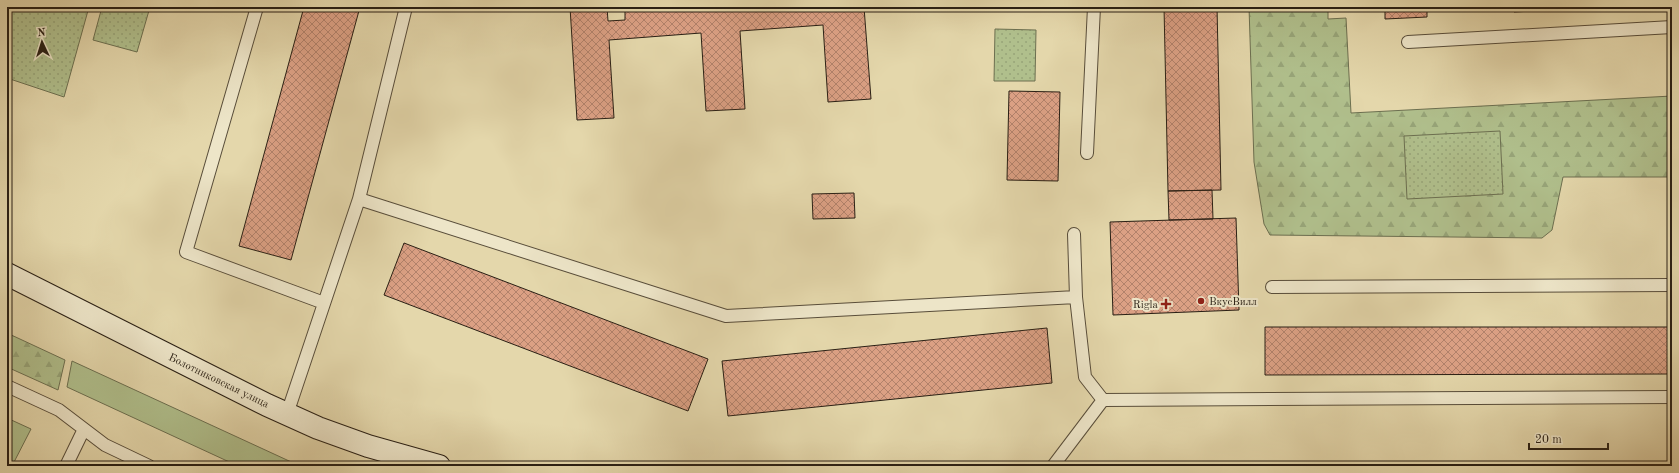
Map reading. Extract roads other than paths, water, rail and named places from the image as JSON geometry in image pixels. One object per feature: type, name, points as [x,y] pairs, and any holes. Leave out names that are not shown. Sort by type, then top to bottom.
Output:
[{"type":"street","name":"Болотниковская улица","points":[[7,274],[287,414],[318,428],[368,446],[439,466]]},
{"type":"lane","points":[[257,7],[186,252],[324,303]]},
{"type":"lane","points":[[287,414],[359,199],[406,7]]},
{"type":"lane","points":[[1087,153],[1094,7]]},
{"type":"lane","points":[[1408,42],[1672,27]]},
{"type":"lane","points":[[359,199],[726,316],[1076,297]]},
{"type":"lane","points":[[1074,234],[1076,297],[1085,377],[1103,400]]},
{"type":"lane","points":[[1272,287],[1672,285]]},
{"type":"lane","points":[[7,386],[59,410],[105,445],[149,466]]},
{"type":"lane","points":[[1103,400],[1672,397]]},
{"type":"lane","points":[[1054,466],[1103,400]]},
{"type":"lane","points":[[66,466],[84,430]]},
{"type":"place","name":"ВкусВилл","points":[[1201,301]]},
{"type":"place","name":"Rigla","points":[[1166,304]]}]
